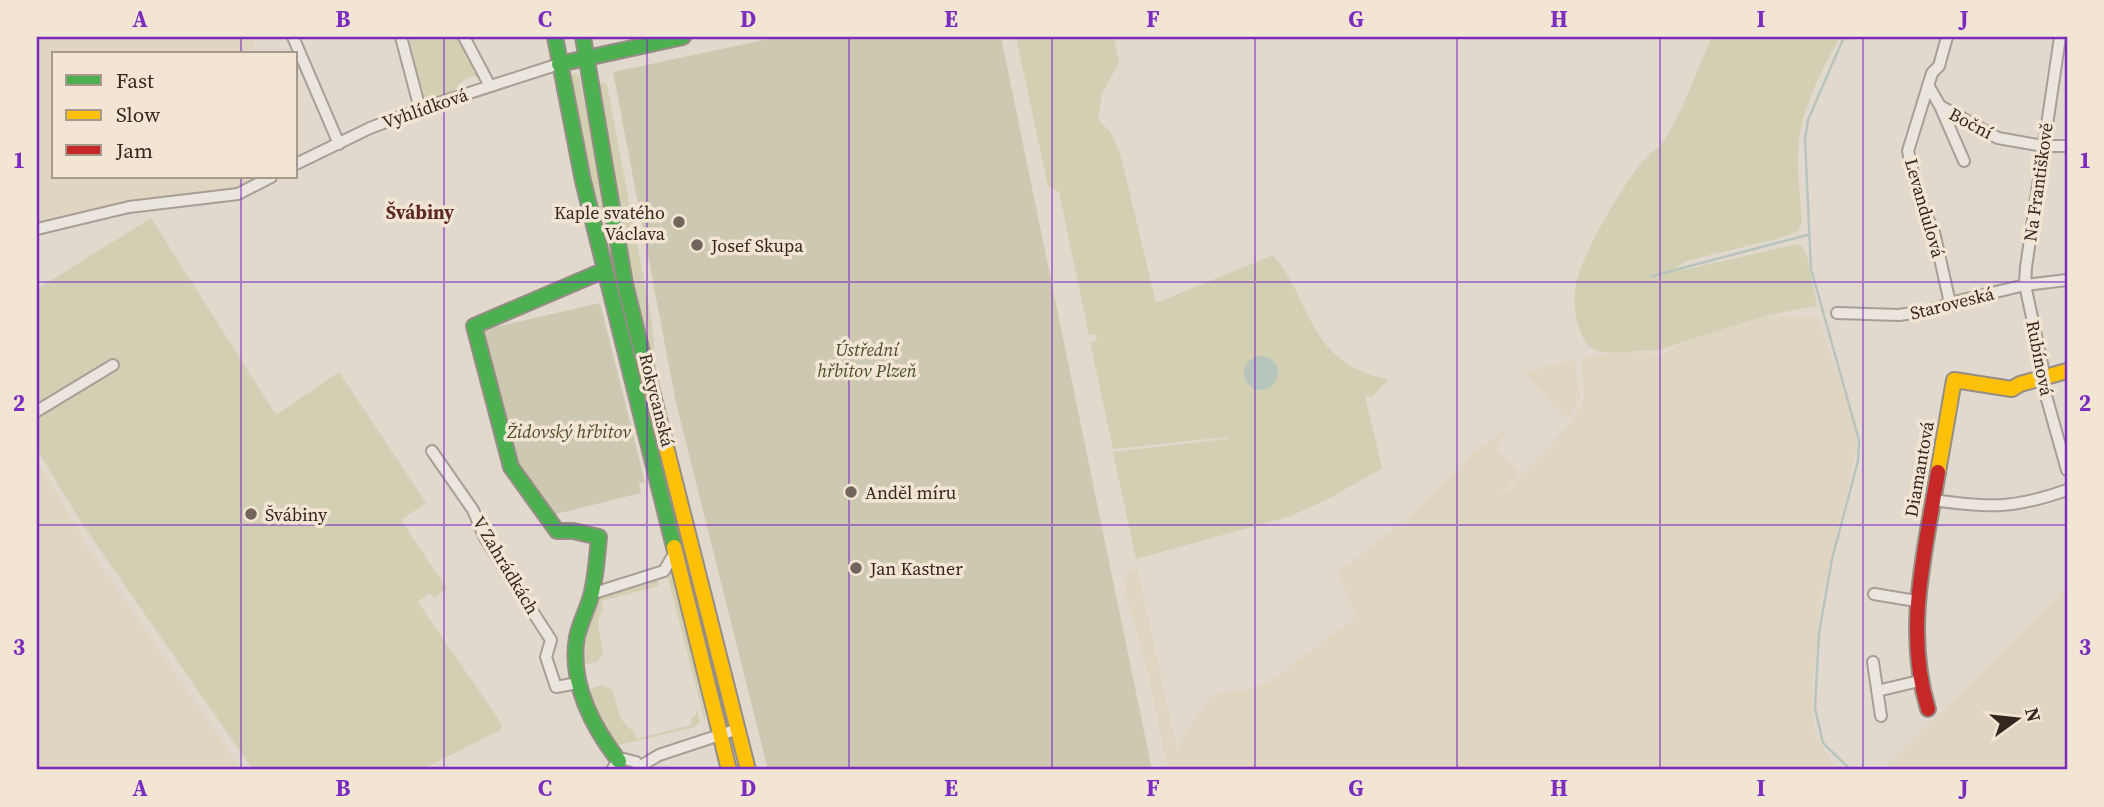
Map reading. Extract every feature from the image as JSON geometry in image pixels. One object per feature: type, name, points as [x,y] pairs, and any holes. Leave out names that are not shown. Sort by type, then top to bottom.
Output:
[{"type":"main road","name":"Rokycanská","points":[[555,37],[583,181],[729,770]]},
{"type":"main road","name":"Rokycanská","points":[[583,37],[614,230],[628,295],[748,770]]},
{"type":"main road","points":[[559,64],[683,37]]},
{"type":"main road","points":[[598,273],[474,326],[511,467],[557,531],[573,531],[599,537],[591,594],[577,637],[576,660],[578,683],[590,715],[616,766]]},
{"type":"main road","name":"Diamantová","points":[[1928,709],[1919,681],[1914,632],[1916,601],[1954,380],[2011,389],[2067,371]]},
{"type":"street","points":[[293,37],[339,144]]},
{"type":"street","points":[[401,37],[420,109]]},
{"type":"street","points":[[464,37],[490,86]]},
{"type":"street","name":"Levandulová","points":[[1947,37],[1940,66],[1932,73],[1908,151],[1920,202],[1934,232],[1950,303]]},
{"type":"street","name":"Na Františkově","points":[[2025,285],[2060,37]]},
{"type":"street","name":"Vyhlídková","points":[[298,163],[370,128],[420,109],[559,64]]},
{"type":"street","name":"Boční","points":[[1928,85],[1940,106],[1998,138],[2043,146],[2067,146]]},
{"type":"street","points":[[1940,106],[1964,161]]},
{"type":"street","points":[[37,229],[129,207],[238,194],[269,178]]},
{"type":"street","name":"Staroveská","points":[[1837,313],[1899,315],[1933,310],[1950,303],[2025,285],[2067,280]]},
{"type":"street","name":"Rubínová","points":[[2025,285],[2043,368],[2042,378],[2067,470]]},
{"type":"street","points":[[37,411],[113,365]]},
{"type":"street","name":"V Zahrádkách","points":[[432,451],[473,510],[485,538],[551,640],[546,657],[556,687],[578,683]]},
{"type":"street","points":[[1933,500],[1973,506],[2007,506],[2038,500],[2067,490]]},
{"type":"street","points":[[591,594],[664,571],[675,552]]},
{"type":"street","points":[[1874,594],[1916,601]]},
{"type":"street","points":[[1873,662],[1881,716]]},
{"type":"street","points":[[1877,691],[1919,681]]},
{"type":"street","points":[[616,766],[630,760],[640,769],[659,755],[738,729]]},
{"type":"shaded area","points":[[37,37],[256,37],[252,52],[52,52],[52,178],[255,178],[236,191],[37,225]]},
{"type":"shaded area","points":[[403,37],[461,37],[479,77],[465,79],[444,97],[421,100]]},
{"type":"shaded area","points":[[1016,37],[1114,37],[1119,63],[1102,93],[1098,119],[1111,133],[1120,153],[1156,303],[1273,255],[1327,346],[1350,365],[1388,380],[1372,397],[1365,396],[1382,468],[1330,498],[1291,516],[1136,559],[1113,452],[1227,437],[1113,449],[1090,342],[1097,340],[1096,334],[1089,335],[1059,192],[1048,186]]},
{"type":"shaded area","points":[[1712,37],[1840,37],[1815,86],[1799,139],[1802,222],[1798,231],[1780,238],[1686,261],[1676,268],[1683,270],[1798,244],[1807,256],[1817,306],[1764,316],[1655,351],[1598,351],[1582,336],[1576,318],[1575,291],[1580,271],[1622,190],[1642,162],[1662,143],[1672,127]]},
{"type":"shaded area","points":[[574,73],[579,76],[622,290],[726,712],[724,717],[591,187],[570,80]]},
{"type":"shaded area","points":[[597,84],[607,85],[652,322],[657,375],[638,316]]},
{"type":"shaded area","points":[[151,218],[276,415],[339,372],[426,503],[401,520],[447,589],[434,598],[430,593],[418,602],[497,717],[502,726],[500,730],[421,770],[253,770],[83,525],[37,450],[37,289]]},
{"type":"shaded area","points":[[1764,316],[1815,317],[1821,324],[1855,425],[1856,446],[1852,472],[1822,593],[1812,686],[1814,730],[1830,760],[1844,770],[1168,770],[1147,668],[1125,591],[1124,583],[1130,571],[1137,567],[1177,751],[1189,726],[1215,693],[1245,690],[1269,682],[1356,617],[1338,572],[1409,517],[1474,452],[1506,429],[1497,450],[1520,472],[1501,493],[1506,493],[1573,420],[1584,398],[1581,357],[1625,352],[1662,354],[1691,340]]},
{"type":"shaded area","points":[[1261,356],[1273,361],[1278,373],[1273,385],[1261,390],[1249,385],[1244,373],[1249,361]]},
{"type":"shaded area","points":[[1574,359],[1580,397],[1568,420],[1525,373]]},
{"type":"shaded area","points":[[37,460],[85,543],[242,770],[37,770]]},
{"type":"shaded area","points":[[673,568],[705,715],[705,722],[667,574]]},
{"type":"shaded area","points":[[657,580],[659,586],[601,601],[603,609],[598,625],[603,654],[597,662],[584,665],[587,632],[595,602],[616,591]]},
{"type":"shaded area","points":[[2067,582],[2067,770],[1883,770],[2060,595]]},
{"type":"shaded area","points":[[602,685],[612,689],[621,718],[628,728],[634,731],[636,739],[692,725],[691,719],[696,714],[697,707],[700,723],[695,727],[619,745],[614,743],[596,713],[594,714],[589,694],[593,688]]},
{"type":"green space","name":"Ústřední hřbitov Plzeň","points":[[778,37],[1001,37],[1152,770],[768,770],[676,403],[613,72]]},
{"type":"green space","name":"Židovský hřbitov","points":[[600,303],[645,482],[639,483],[641,493],[552,515],[513,460],[482,330]]},
{"type":"waterway","points":[[1844,37],[1808,120],[1805,140],[1811,269],[1859,440],[1858,461],[1832,559],[1819,633],[1815,708],[1823,743],[1851,770]]},
{"type":"waterway","points":[[1652,276],[1807,235]]},
{"type":"traffic: fast","points":[[555,37],[583,181],[674,547]]},
{"type":"traffic: fast","points":[[583,37],[625,284],[644,360]]},
{"type":"traffic: fast","points":[[559,64],[683,37]]},
{"type":"traffic: fast","points":[[598,273],[474,326],[511,467],[557,531],[573,531],[599,537],[593,589],[577,637],[576,671],[592,719],[619,761]]},
{"type":"traffic: slow","points":[[644,360],[748,770]]},
{"type":"traffic: slow","points":[[1938,472],[1954,380],[2012,389],[2020,384],[2067,371]]},
{"type":"traffic: slow","points":[[674,547],[729,770]]},
{"type":"traffic: jam","points":[[1928,709],[1921,679],[1917,620],[1923,561],[1938,472]]},
{"type":"place","name":"Kaple svatého Václava","points":[[679,222]]},
{"type":"place","name":"Josef Skupa","points":[[697,245]]},
{"type":"place","name":"Anděl míru","points":[[851,492]]},
{"type":"place","name":"Švábiny","points":[[251,514]]},
{"type":"place","name":"Jan Kastner","points":[[856,568]]},
{"type":"district","name":"Švábiny","points":[[420,212]]}]
